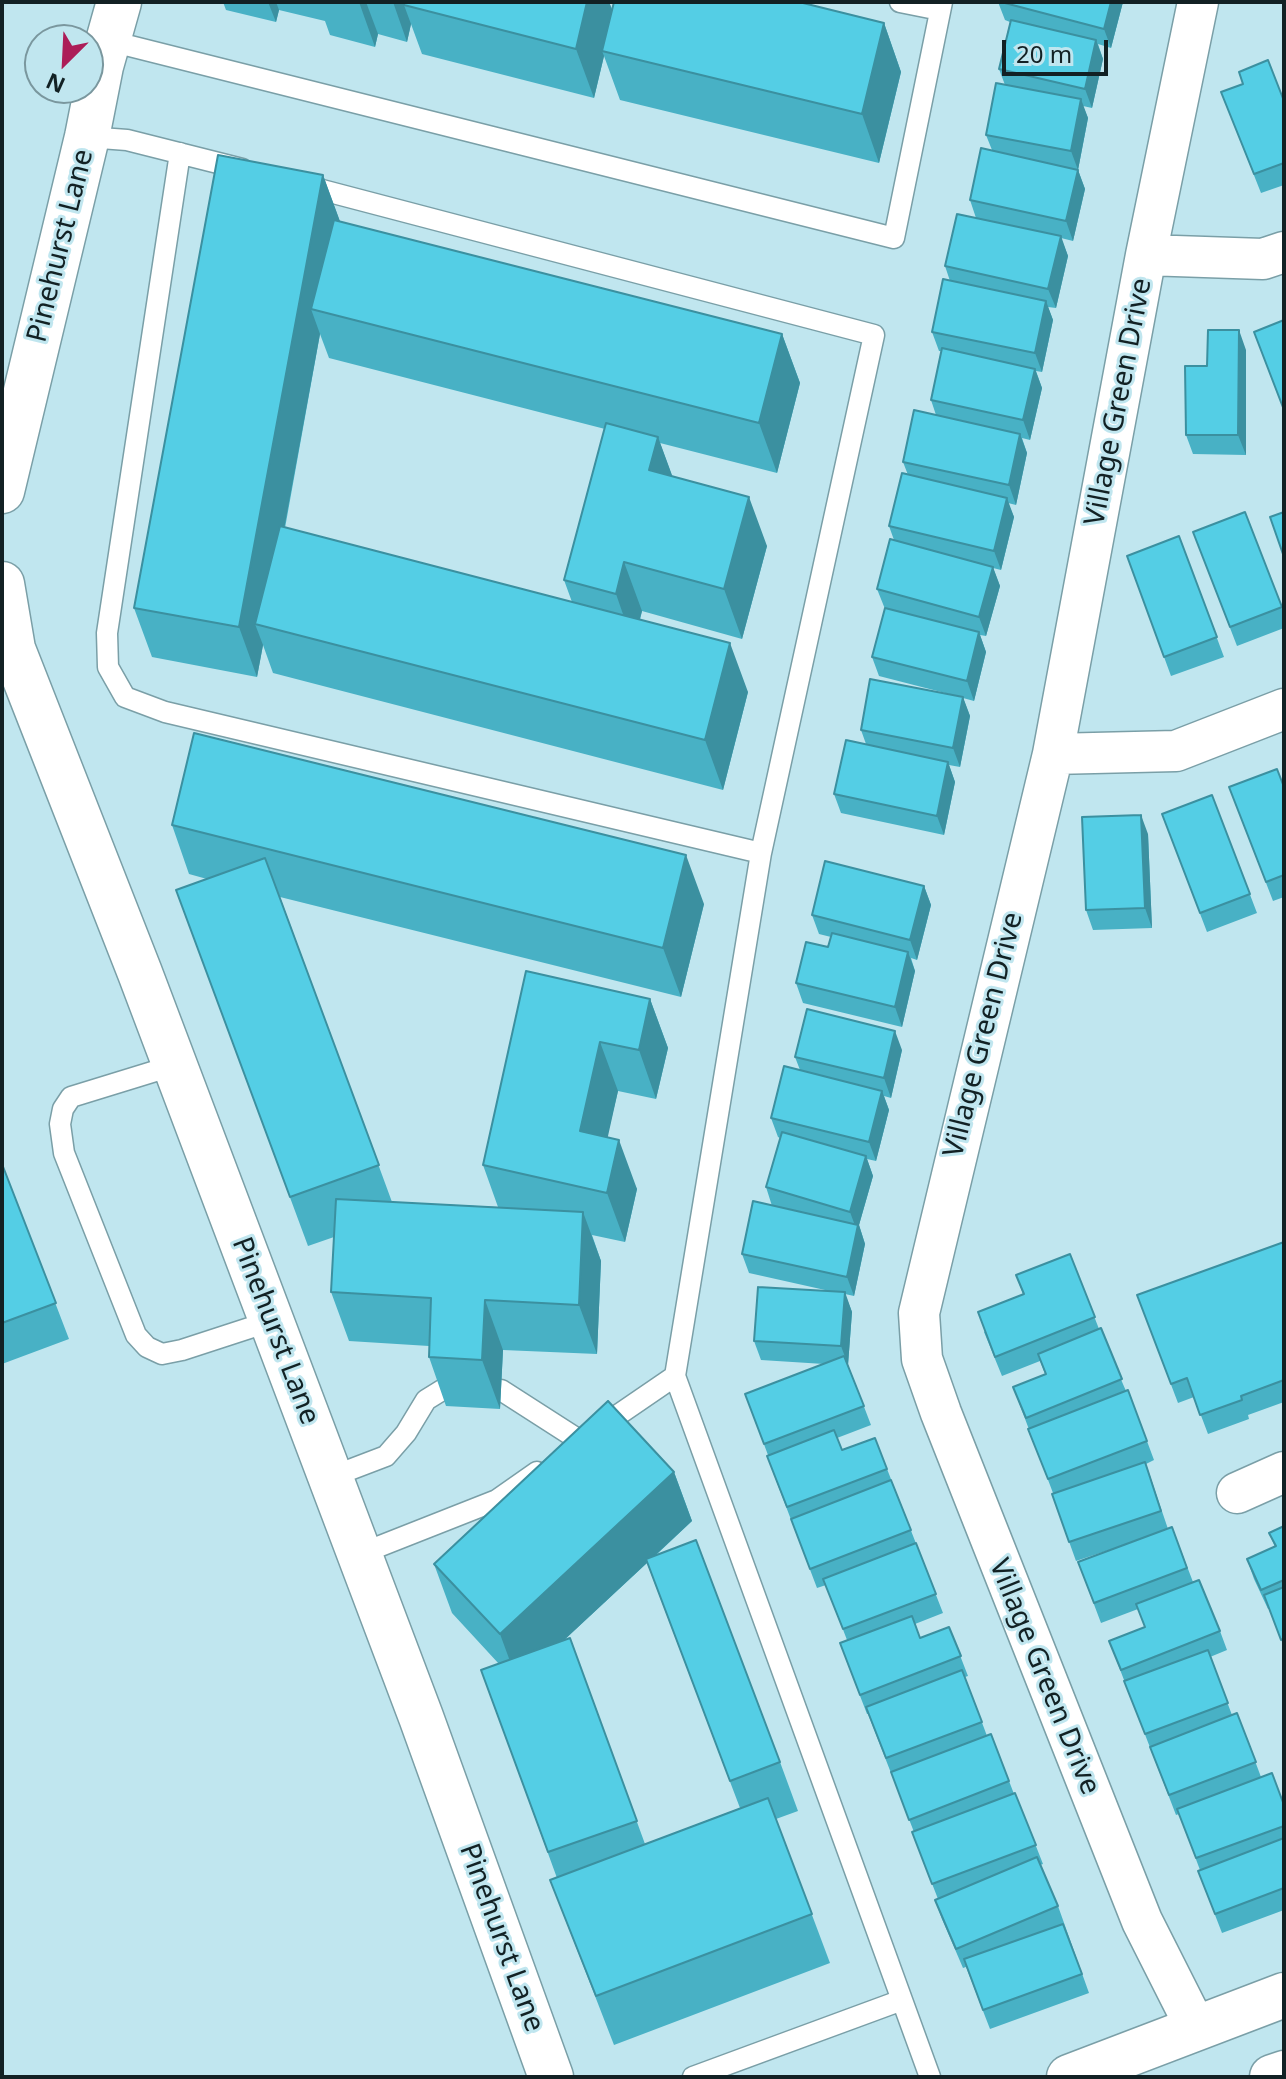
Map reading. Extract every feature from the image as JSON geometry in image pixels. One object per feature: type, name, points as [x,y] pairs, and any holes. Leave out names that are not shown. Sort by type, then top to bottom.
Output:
[{"type":"street","name":"Village Green Drive","points":[[1196,2028],[1136,1907],[1046,1682],[922,1359],[919,1313],[1053,754],[1146,255],[1198,2]]},
{"type":"street","name":"Pinehurst Lane","points":[[2,491],[87,137],[101,66],[115,21]]},
{"type":"street","points":[[1146,255],[1263,259],[1284,252]]},
{"type":"street","name":"Pinehurst Lane","points":[[2,584],[13,649],[331,1477],[551,2077]]},
{"type":"street","points":[[1053,754],[1176,751],[1284,709]]},
{"type":"street","points":[[1237,1493],[1284,1472]]},
{"type":"street","points":[[1069,2077],[1284,1995]]},
{"type":"street","points":[[1272,2077],[1284,2073]]},
{"type":"lane","points":[[115,21],[172,57],[894,238],[941,6],[900,2]]},
{"type":"lane","points":[[87,137],[127,140],[257,173]]},
{"type":"lane","points":[[180,153],[107,633],[108,667],[125,697],[165,712],[761,853]]},
{"type":"lane","points":[[288,181],[874,335],[761,853],[675,1376],[930,2077]]},
{"type":"lane","points":[[175,1065],[71,1097],[63,1109],[60,1124],[64,1153],[136,1335],[147,1347],[162,1354],[182,1350],[271,1321]]},
{"type":"lane","points":[[360,1554],[497,1500],[675,1376]]},
{"type":"lane","points":[[331,1477],[386,1456],[406,1433],[426,1400],[447,1387]]},
{"type":"lane","points":[[501,1390],[568,1451]]},
{"type":"lane","points":[[693,2077],[902,2000]]},
{"type":"building","points":[[405,2],[587,2],[576,49],[404,5]]},
{"type":"building","points":[[614,2],[799,2],[884,23],[862,114],[602,51]]},
{"type":"building","points":[[1001,2],[1111,2],[1104,29]]},
{"type":"building","points":[[1011,20],[1096,40],[1085,89],[999,69]]},
{"type":"building","points":[[1268,60],[1284,101],[1284,163],[1254,174],[1221,92],[1243,84],[1239,72]]},
{"type":"building","points":[[996,83],[1081,99],[1071,151],[986,135]]},
{"type":"building","points":[[981,148],[1078,170],[1066,221],[970,200]]},
{"type":"building","points":[[218,155],[323,175],[239,627],[134,608]]},
{"type":"building","points":[[957,214],[1061,236],[1048,289],[945,266]]},
{"type":"building","points":[[334,220],[782,334],[759,423],[311,309]]},
{"type":"building","points":[[943,279],[1046,301],[1035,353],[932,332]]},
{"type":"building","points":[[1284,320],[1284,410],[1254,332]]},
{"type":"building","points":[[1208,330],[1239,330],[1238,435],[1186,435],[1185,366],[1207,366]]},
{"type":"building","points":[[942,348],[1035,369],[1023,420],[931,400]]},
{"type":"building","points":[[914,410],[1020,434],[1009,485],[903,462]]},
{"type":"building","points":[[606,423],[658,437],[649,470],[749,497],[724,589],[624,562],[616,594],[564,580]]},
{"type":"building","points":[[902,473],[1007,498],[994,551],[889,526]]},
{"type":"building","points":[[1245,512],[1282,607],[1230,627],[1193,532]]},
{"type":"building","points":[[1284,512],[1284,557],[1270,517]]},
{"type":"building","points":[[280,526],[730,643],[705,740],[255,624]]},
{"type":"building","points":[[1179,536],[1217,637],[1164,657],[1127,556]]},
{"type":"building","points":[[890,539],[993,567],[979,617],[877,589]]},
{"type":"building","points":[[885,608],[979,632],[967,681],[872,657]]},
{"type":"building","points":[[870,679],[963,697],[953,748],[861,730]]},
{"type":"building","points":[[194,733],[686,855],[663,948],[172,825]]},
{"type":"building","points":[[846,740],[948,762],[937,816],[834,794]]},
{"type":"building","points":[[1277,769],[1284,787],[1284,875],[1266,882],[1229,787]]},
{"type":"building","points":[[1212,795],[1250,894],[1200,913],[1162,814]]},
{"type":"building","points":[[1141,815],[1145,908],[1086,910],[1082,817]]},
{"type":"building","points":[[265,858],[379,1165],[290,1197],[176,890]]},
{"type":"building","points":[[825,861],[924,886],[910,940],[812,915]]},
{"type":"building","points":[[832,933],[908,952],[895,1007],[796,983],[806,942],[828,947]]},
{"type":"building","points":[[526,971],[650,999],[639,1050],[600,1042],[580,1131],[619,1140],[607,1193],[483,1165]]},
{"type":"building","points":[[807,1009],[895,1031],[884,1078],[795,1057]]},
{"type":"building","points":[[784,1066],[882,1091],[869,1142],[771,1118]]},
{"type":"building","points":[[782,1132],[866,1156],[850,1212],[766,1187]]},
{"type":"building","points":[[2,1164],[56,1303],[2,1323]]},
{"type":"building","points":[[336,1199],[583,1212],[579,1305],[485,1300],[482,1360],[429,1357],[431,1298],[331,1292]]},
{"type":"building","points":[[753,1201],[858,1225],[847,1277],[742,1254]]},
{"type":"building","points":[[1284,1242],[1284,1380],[1200,1415],[1187,1378],[1171,1384],[1137,1295]]},
{"type":"building","points":[[1070,1254],[1095,1317],[995,1357],[978,1312],[1024,1294],[1016,1275]]},
{"type":"building","points":[[758,1287],[845,1292],[841,1346],[754,1341]]},
{"type":"building","points":[[1101,1328],[1122,1379],[1026,1418],[1013,1387],[1046,1374],[1038,1354]]},
{"type":"building","points":[[844,1356],[864,1406],[764,1444],[745,1394]]},
{"type":"building","points":[[1128,1390],[1147,1441],[1048,1479],[1028,1429]]},
{"type":"building","points":[[608,1401],[674,1472],[500,1634],[434,1564]]},
{"type":"building","points":[[834,1430],[842,1450],[875,1438],[887,1469],[787,1507],[767,1456]]},
{"type":"building","points":[[1145,1462],[1161,1511],[1069,1542],[1052,1494]]},
{"type":"building","points":[[891,1480],[911,1530],[810,1569],[791,1519]]},
{"type":"building","points":[[1284,1526],[1284,1580],[1261,1590],[1247,1559],[1276,1546],[1269,1533]]},
{"type":"building","points":[[1172,1527],[1187,1568],[1094,1603],[1078,1562]]},
{"type":"building","points":[[696,1540],[780,1762],[730,1781],[646,1559]]},
{"type":"building","points":[[916,1543],[936,1594],[843,1629],[823,1579]]},
{"type":"building","points":[[1199,1580],[1220,1631],[1121,1670],[1109,1641],[1145,1627],[1136,1604]]},
{"type":"building","points":[[1284,1587],[1284,1638],[1281,1640],[1264,1595]]},
{"type":"building","points":[[912,1616],[920,1638],[949,1627],[961,1656],[860,1695],[840,1643]]},
{"type":"building","points":[[570,1638],[637,1821],[548,1852],[481,1670]]},
{"type":"building","points":[[1208,1650],[1228,1703],[1145,1734],[1124,1681]]},
{"type":"building","points":[[962,1670],[982,1722],[886,1758],[866,1707]]},
{"type":"building","points":[[1237,1713],[1256,1762],[1169,1795],[1150,1747]]},
{"type":"building","points":[[991,1734],[1009,1781],[909,1820],[891,1772]]},
{"type":"building","points":[[1272,1773],[1284,1805],[1284,1826],[1196,1858],[1177,1809]]},
{"type":"building","points":[[1015,1793],[1036,1845],[932,1884],[912,1832]]},
{"type":"building","points":[[768,1798],[812,1914],[596,1996],[550,1880]]},
{"type":"building","points":[[1284,1838],[1284,1888],[1215,1914],[1198,1871]]},
{"type":"building","points":[[1037,1857],[1058,1906],[956,1949],[935,1900]]},
{"type":"building","points":[[1063,1924],[1082,1974],[983,2010],[964,1959]]}]
